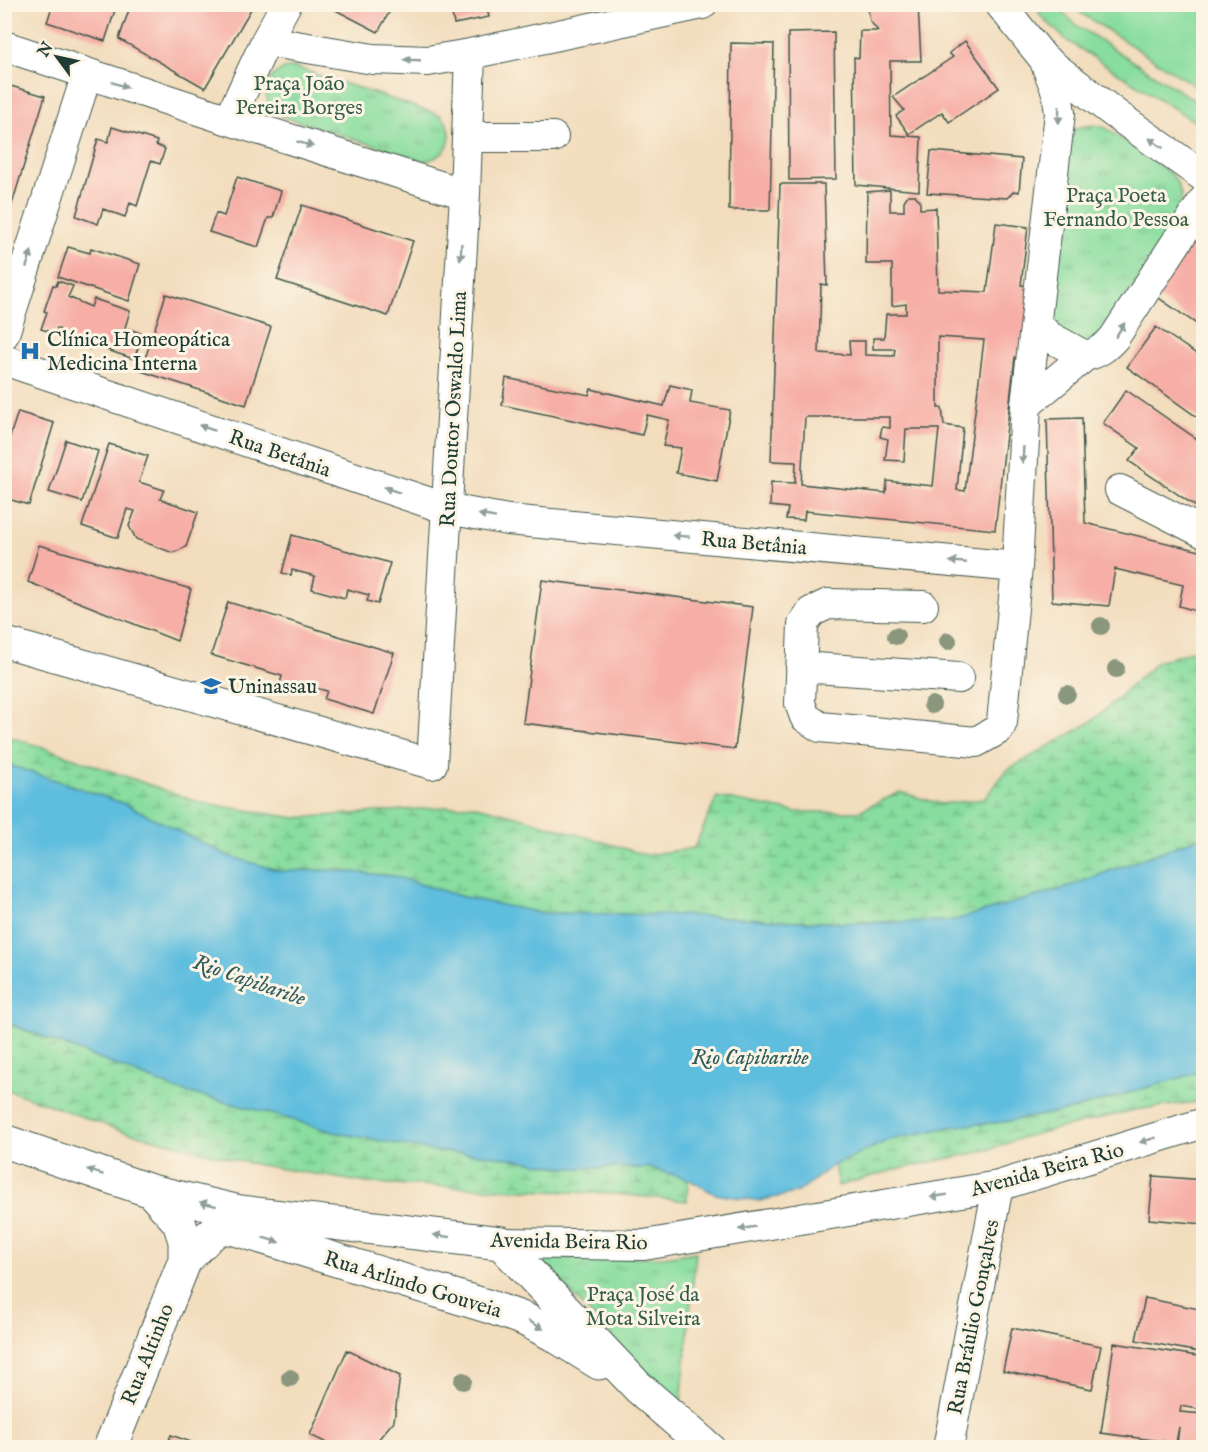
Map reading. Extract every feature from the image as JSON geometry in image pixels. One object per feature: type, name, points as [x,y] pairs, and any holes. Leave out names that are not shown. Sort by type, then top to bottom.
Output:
[{"type":"main road","name":"Avenida Beira Rio","points":[[4,1141],[151,1191],[240,1212],[501,1243]]},
{"type":"main road","points":[[151,1191],[179,1222],[185,1241],[185,1260]]},
{"type":"main road","name":"Rua Arlindo Gouveia","points":[[185,1260],[219,1228],[232,1228],[524,1318],[638,1387]]},
{"type":"main road","name":"Rua Arlindo Gouveia","points":[[501,1243],[638,1387],[708,1448]]},
{"type":"main road","name":"Rua Altinho","points":[[110,1448],[185,1260]]},
{"type":"street","points":[[229,120],[286,4]]},
{"type":"street","points":[[266,41],[373,59],[428,61],[702,4]]},
{"type":"street","points":[[1000,4],[1044,59],[1203,177]]},
{"type":"street","points":[[4,46],[465,194]]},
{"type":"street","name":"Rua Doutor Oswaldo Lima","points":[[4,642],[432,764],[465,194],[470,54]]},
{"type":"street","points":[[923,606],[828,604],[811,612],[803,624],[800,703],[805,717],[820,727],[976,742],[999,729],[1002,722],[1017,567],[1026,405],[1060,113],[1057,92],[1044,59]]},
{"type":"street","points":[[4,334],[87,74]]},
{"type":"street","points":[[467,137],[553,137]]},
{"type":"street","points":[[1026,405],[1085,356],[1097,353],[1114,338],[1203,200]]},
{"type":"street","points":[[1036,324],[1050,337],[1085,356]]},
{"type":"street","name":"Rua Betânia","points":[[4,360],[448,509],[508,520],[1017,567]]},
{"type":"street","points":[[1120,490],[1203,533]]},
{"type":"street","points":[[801,667],[959,678]]},
{"type":"street","name":"Avenida Beira Rio","points":[[501,1243],[644,1245],[998,1186],[1203,1123]]},
{"type":"street","name":"Rua Bráulio Gonçalves","points":[[948,1448],[998,1186]]},
{"type":"green space","points":[[1036,5],[1057,5],[1076,25],[1203,106],[1203,127],[1066,40],[1041,16]]},
{"type":"green space","points":[[1072,5],[1203,5],[1203,91],[1071,7]]},
{"type":"green space","name":"Praça João Pereira Borges","points":[[294,67],[440,115],[446,122],[450,136],[445,150],[433,159],[424,161],[281,116],[268,102],[267,86],[276,73]]},
{"type":"green space","name":"Praça Poeta Fernando Pessoa","points":[[1094,125],[1106,128],[1172,175],[1182,197],[1182,212],[1096,348],[1059,341],[1045,310],[1071,132],[1080,127]]},
{"type":"green space","points":[[1203,647],[1203,836],[1062,889],[951,921],[835,923],[686,915],[540,913],[463,897],[393,876],[330,870],[280,871],[229,856],[125,804],[5,764],[4,735],[201,803],[296,818],[473,805],[646,855],[694,848],[717,797],[795,812],[857,812],[900,792],[941,804],[984,799],[1007,770],[1091,722],[1157,662]]},
{"type":"green space","points":[[4,1022],[178,1090],[334,1132],[433,1151],[489,1155],[567,1168],[650,1168],[688,1179],[687,1201],[615,1194],[367,1183],[248,1163],[119,1130],[5,1089]]},
{"type":"green space","points":[[1203,1071],[1203,1101],[1134,1110],[1024,1137],[988,1150],[890,1171],[838,1186],[834,1165],[889,1140],[955,1126],[1003,1122],[1071,1110]]},
{"type":"green space","name":"Praça José da Mota Silveira","points":[[696,1252],[681,1403],[648,1375],[538,1258],[664,1257]]},
{"type":"water","name":"Rio Capibaribe","points":[[5,764],[125,804],[229,856],[280,871],[330,870],[393,876],[463,897],[540,913],[686,915],[835,923],[951,921],[1062,889],[1203,836],[1203,1071],[1071,1110],[1003,1122],[955,1126],[889,1140],[834,1165],[798,1192],[760,1201],[715,1194],[688,1179],[650,1168],[567,1168],[489,1155],[433,1151],[334,1132],[178,1090],[5,1022]]},
{"type":"building","points":[[53,4],[117,4],[105,41],[47,22]]},
{"type":"building","points":[[131,4],[254,4],[205,88],[119,39]]},
{"type":"building","points":[[324,4],[394,4],[378,32]]},
{"type":"building","points":[[450,4],[497,4],[497,6],[487,8],[489,17],[454,24]]},
{"type":"building","points":[[867,4],[918,4],[921,61],[890,61],[891,135],[921,137],[919,191],[856,185],[854,57],[859,58],[860,31],[878,31],[870,21]]},
{"type":"building","points":[[834,32],[836,179],[789,180],[788,33]]},
{"type":"building","points":[[965,41],[999,88],[949,122],[942,112],[909,134],[896,116],[904,110],[893,97],[953,57],[949,53]]},
{"type":"building","points":[[731,43],[774,44],[770,210],[729,210]]},
{"type":"building","points":[[4,84],[45,96],[5,227],[4,227]]},
{"type":"building","points":[[112,127],[157,141],[156,145],[165,149],[160,164],[151,161],[137,206],[130,203],[125,217],[103,209],[98,224],[76,216],[98,139],[108,142]]},
{"type":"building","points":[[931,151],[1022,159],[1019,192],[1014,191],[1007,198],[927,193]]},
{"type":"building","points":[[237,177],[281,191],[273,218],[268,218],[258,247],[209,232],[216,213],[224,216]]},
{"type":"building","points":[[780,184],[824,184],[827,285],[821,284],[819,353],[850,355],[849,341],[865,341],[865,355],[894,356],[895,349],[873,349],[873,338],[884,338],[886,314],[906,314],[906,304],[892,306],[892,264],[866,264],[867,192],[890,190],[890,211],[904,211],[904,201],[908,195],[915,195],[920,201],[920,209],[936,208],[938,290],[987,292],[996,223],[1028,227],[1021,285],[1034,286],[1025,357],[1015,357],[995,530],[805,511],[804,520],[786,519],[788,508],[770,506],[771,482],[795,483],[796,462],[771,461]],"holes":[[[938,337],[984,340],[965,491],[957,490],[963,428],[944,425],[942,408],[938,408]],[[805,417],[890,417],[890,428],[882,427],[880,437],[888,439],[885,460],[904,461],[906,429],[939,429],[933,486],[887,481],[886,493],[801,484]]]},
{"type":"building","points":[[302,205],[413,241],[388,316],[277,280]]},
{"type":"building","points":[[1204,224],[1204,329],[1153,294]]},
{"type":"building","points":[[68,247],[90,253],[91,248],[140,264],[129,301],[58,277]]},
{"type":"building","points":[[58,281],[73,286],[68,297],[91,307],[94,299],[130,311],[124,331],[128,333],[129,329],[143,334],[134,359],[92,345],[90,349],[59,339],[62,331],[57,328],[55,333],[41,329],[47,312],[44,311],[53,285],[56,286]]},
{"type":"building","points":[[166,294],[271,327],[246,405],[141,371]]},
{"type":"building","points":[[1156,327],[1204,359],[1204,422],[1127,367]]},
{"type":"building","points":[[506,378],[589,395],[591,389],[664,406],[670,385],[692,390],[690,403],[730,410],[717,481],[676,473],[681,448],[663,446],[669,420],[647,415],[642,435],[502,405]]},
{"type":"building","points":[[1126,390],[1204,444],[1204,512],[1129,461],[1139,448],[1103,423]]},
{"type":"building","points":[[18,412],[54,423],[29,505],[4,498],[4,454]]},
{"type":"building","points":[[1082,418],[1085,523],[1204,552],[1204,605],[1199,612],[1179,606],[1183,585],[1115,569],[1109,606],[1052,601],[1047,419]]},
{"type":"building","points":[[66,440],[98,451],[82,502],[49,492]]},
{"type":"building","points":[[109,444],[148,456],[139,482],[164,490],[160,499],[198,512],[186,547],[173,553],[136,539],[129,526],[135,511],[127,509],[118,538],[82,526]]},
{"type":"building","points":[[292,535],[390,563],[378,604],[367,601],[369,595],[347,589],[345,598],[312,589],[315,576],[292,570],[291,575],[282,573]]},
{"type":"building","points":[[39,545],[191,589],[177,641],[28,582]]},
{"type":"building","points":[[542,580],[753,607],[735,749],[523,723]]},
{"type":"building","points":[[228,602],[394,653],[374,714],[324,699],[327,691],[308,686],[306,692],[280,684],[282,676],[211,655]]},
{"type":"building","points":[[1153,1176],[1204,1180],[1204,1224],[1149,1219]]},
{"type":"building","points":[[1145,1298],[1204,1310],[1204,1353],[1136,1340]]},
{"type":"building","points":[[1012,1328],[1101,1346],[1092,1389],[1003,1371]]},
{"type":"building","points":[[1114,1343],[1204,1357],[1204,1410],[1181,1406],[1180,1412],[1204,1414],[1204,1447],[1177,1444],[1179,1427],[1176,1443],[1101,1433]]},
{"type":"building","points":[[347,1350],[400,1376],[394,1421],[371,1448],[337,1448],[310,1435]]},
{"type":"building","points":[[171,1435],[205,1447],[205,1448],[166,1448]]},
{"type":"place","name":"Clínica Homeopática Medicina Interna","points":[[30,351]]},
{"type":"place","name":"Uninassau","points":[[211,686]]}]
